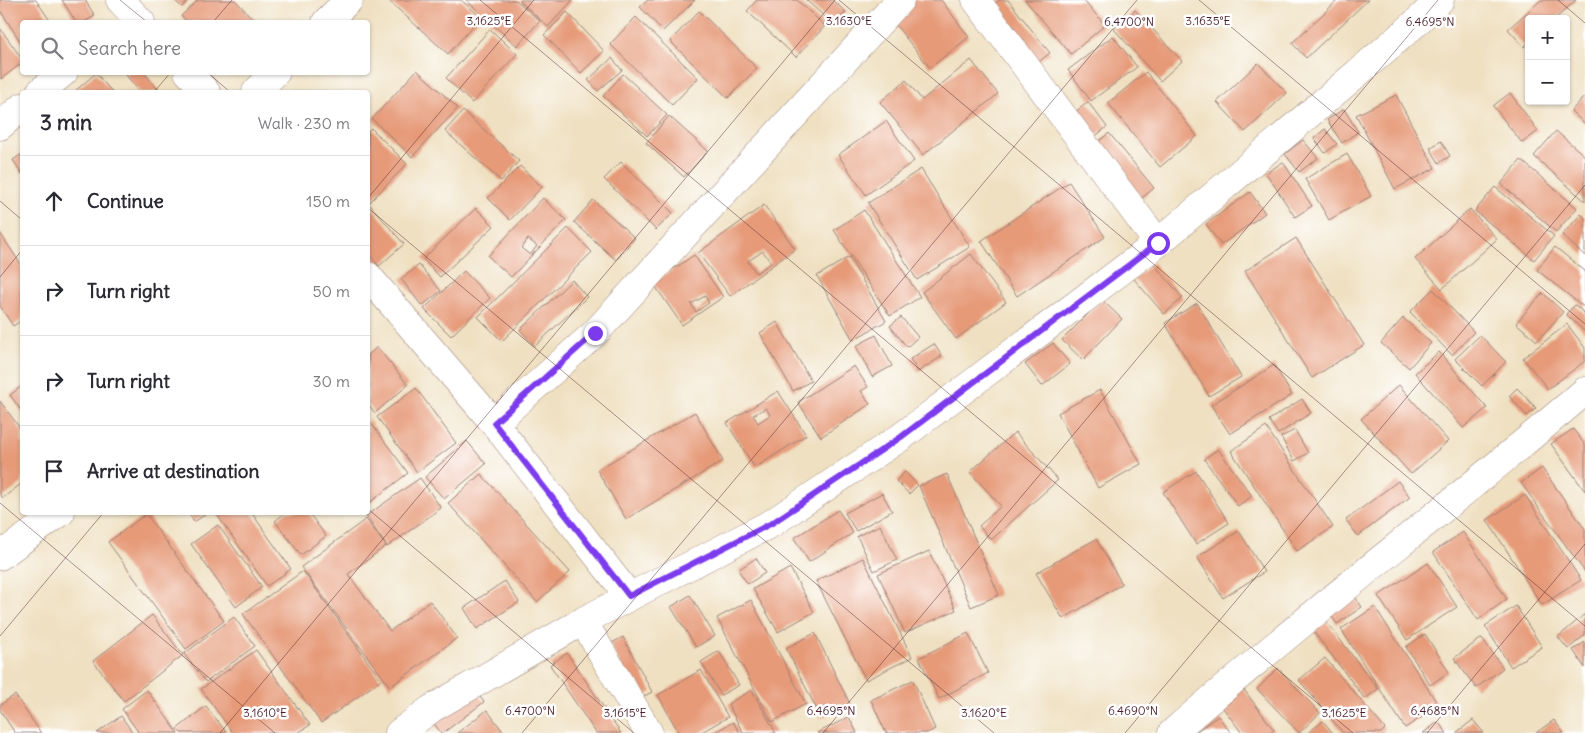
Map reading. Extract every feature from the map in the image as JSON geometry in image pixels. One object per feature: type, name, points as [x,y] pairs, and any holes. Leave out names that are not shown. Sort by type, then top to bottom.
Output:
[{"type":"street","points":[[328,20],[349,0]]},
{"type":"street","points":[[494,423],[595,333],[900,0]]},
{"type":"street","points":[[976,0],[1158,243]]},
{"type":"street","points":[[398,733],[431,709],[583,621],[772,523],[901,437],[1158,243],[1409,29],[1427,4]]},
{"type":"street","points":[[42,90],[60,75]]},
{"type":"street","points":[[191,75],[204,90]]},
{"type":"street","points":[[258,90],[273,75]]},
{"type":"street","points":[[0,126],[20,109]]},
{"type":"street","points":[[371,288],[494,423],[629,596]]},
{"type":"street","points":[[1172,733],[1237,676],[1505,458],[1585,390]]},
{"type":"street","points":[[0,556],[57,515]]},
{"type":"street","points":[[583,621],[649,733]]},
{"type":"building","points":[[0,0],[36,0],[50,20],[20,20],[20,41],[0,10]]},
{"type":"building","points":[[62,0],[85,0],[95,16],[88,20],[75,20]]},
{"type":"building","points":[[174,0],[189,0],[182,7]]},
{"type":"building","points":[[198,0],[235,0],[254,20],[186,20],[181,16]]},
{"type":"building","points":[[388,0],[461,0],[481,17],[448,54]]},
{"type":"building","points":[[466,0],[516,0],[540,21],[517,46]]},
{"type":"building","points":[[521,0],[573,0],[548,27]]},
{"type":"building","points":[[648,0],[695,0],[663,31],[640,7]]},
{"type":"building","points":[[757,0],[797,0],[825,26],[796,57],[747,11]]},
{"type":"building","points":[[806,0],[832,0],[846,12],[834,25]]},
{"type":"building","points":[[912,0],[941,0],[969,37],[930,68],[890,18]]},
{"type":"building","points":[[999,0],[1008,0],[1050,53],[1036,64],[992,6]]},
{"type":"building","points":[[1025,0],[1083,0],[1105,25],[1071,54]]},
{"type":"building","points":[[1338,0],[1368,0],[1306,58],[1292,43]]},
{"type":"building","points":[[1541,0],[1576,0],[1559,15],[1525,15],[1524,47],[1508,29]]},
{"type":"building","points":[[1135,10],[1182,61],[1160,81],[1114,29]]},
{"type":"building","points":[[699,11],[757,68],[728,98],[670,41]]},
{"type":"building","points":[[567,12],[604,51],[581,73],[544,35]]},
{"type":"building","points":[[636,17],[698,78],[672,105],[610,44]]},
{"type":"building","points":[[0,28],[20,56],[20,65],[1,79]]},
{"type":"building","points":[[490,29],[517,54],[472,103],[446,78]]},
{"type":"building","points":[[1113,36],[1137,67],[1091,101],[1068,70]]},
{"type":"building","points":[[612,58],[622,70],[598,91],[588,80]]},
{"type":"building","points":[[971,60],[998,94],[923,155],[880,102],[906,80],[922,100]]},
{"type":"building","points":[[1258,63],[1287,93],[1245,132],[1217,102]]},
{"type":"building","points":[[417,70],[458,108],[412,157],[372,119]]},
{"type":"building","points":[[1146,72],[1197,136],[1160,167],[1108,103]]},
{"type":"building","points":[[623,74],[667,115],[647,136],[603,96]]},
{"type":"building","points":[[94,75],[98,75],[110,90],[76,90]]},
{"type":"building","points":[[126,75],[146,75],[158,90],[138,90]]},
{"type":"building","points":[[1510,93],[1538,131],[1522,143],[1493,106]]},
{"type":"building","points":[[1396,95],[1435,168],[1395,189],[1356,115]]},
{"type":"building","points":[[1585,96],[1585,124],[1571,111]]},
{"type":"building","points":[[1088,102],[1107,127],[1093,138],[1074,113]]},
{"type":"building","points":[[1344,109],[1358,132],[1342,143],[1327,120]]},
{"type":"building","points":[[463,111],[519,161],[501,181],[445,131]]},
{"type":"building","points":[[669,116],[708,151],[684,177],[646,143]]},
{"type":"building","points":[[886,121],[914,161],[866,195],[838,155]]},
{"type":"building","points":[[370,129],[407,164],[370,202]]},
{"type":"building","points":[[1325,129],[1337,144],[1325,153],[1314,138]]},
{"type":"building","points":[[1556,131],[1585,156],[1585,201],[1534,156]]},
{"type":"building","points":[[1109,133],[1154,188],[1142,198],[1097,143]]},
{"type":"building","points":[[1303,140],[1318,158],[1299,172],[1285,154]]},
{"type":"building","points":[[1441,141],[1450,156],[1439,163],[1430,148]]},
{"type":"building","points":[[1347,154],[1371,196],[1329,220],[1305,179]]},
{"type":"building","points":[[20,155],[20,171],[13,160]]},
{"type":"building","points":[[1521,160],[1577,208],[1556,232],[1501,184]]},
{"type":"building","points":[[621,162],[673,213],[656,230],[604,179]]},
{"type":"building","points":[[1283,162],[1312,206],[1295,217],[1266,173]]},
{"type":"building","points":[[520,166],[542,187],[510,220],[488,198]]},
{"type":"building","points":[[921,169],[970,247],[917,280],[868,203]]},
{"type":"building","points":[[1069,182],[1105,237],[1017,296],[981,241]]},
{"type":"building","points":[[1495,187],[1554,236],[1534,260],[1475,211]]},
{"type":"building","points":[[1250,192],[1265,213],[1221,245],[1206,224]]},
{"type":"building","points":[[543,198],[566,220],[511,277],[488,256]],"holes":[[[528,239],[537,246],[530,255],[521,248]]]},
{"type":"building","points":[[593,200],[635,238],[616,260],[574,222]]},
{"type":"building","points":[[370,205],[404,244],[379,266],[370,255]]},
{"type":"building","points":[[764,205],[795,249],[730,296],[698,253]],"holes":[[[763,251],[771,263],[756,273],[748,261]]]},
{"type":"building","points":[[476,208],[494,226],[440,277],[423,259]]},
{"type":"building","points":[[1470,209],[1497,239],[1442,289],[1415,259]]},
{"type":"building","points":[[864,210],[920,297],[890,316],[834,230]]},
{"type":"building","points":[[1581,214],[1585,218],[1585,256],[1562,235]]},
{"type":"building","points":[[568,228],[592,252],[502,341],[478,317]]},
{"type":"building","points":[[0,233],[20,263],[20,321],[13,326],[0,306]]},
{"type":"building","points":[[1296,238],[1364,345],[1312,378],[1245,271]]},
{"type":"building","points":[[1555,247],[1585,271],[1585,308],[1537,270]]},
{"type":"building","points":[[971,254],[1006,302],[956,339],[922,292]]},
{"type":"building","points":[[694,255],[723,297],[682,325],[653,283]],"holes":[[[705,296],[709,303],[696,312],[691,304]]]},
{"type":"building","points":[[849,257],[886,321],[853,340],[817,276]]},
{"type":"building","points":[[1153,263],[1183,298],[1164,314],[1134,279]]},
{"type":"building","points":[[419,265],[441,291],[422,306],[401,279]]},
{"type":"building","points":[[464,271],[490,298],[451,336],[424,309]]},
{"type":"building","points":[[572,280],[587,297],[535,346],[520,330]]},
{"type":"building","points":[[1433,289],[1474,332],[1452,355],[1410,312]]},
{"type":"building","points":[[1543,293],[1563,312],[1537,341],[1516,323]]},
{"type":"building","points":[[1102,300],[1122,319],[1083,360],[1062,340]]},
{"type":"building","points":[[1197,303],[1241,377],[1209,396],[1165,323]]},
{"type":"building","points":[[1575,305],[1585,314],[1585,332],[1566,314]]},
{"type":"building","points":[[901,317],[918,337],[907,347],[890,326]]},
{"type":"building","points":[[1403,318],[1431,343],[1409,368],[1381,343]]},
{"type":"building","points":[[777,322],[811,381],[793,391],[760,333]]},
{"type":"building","points":[[1567,324],[1585,348],[1585,361],[1548,389],[1523,358]]},
{"type":"building","points":[[876,335],[892,366],[872,377],[856,346]]},
{"type":"building","points":[[1480,335],[1506,362],[1482,386],[1455,359]]},
{"type":"building","points":[[1053,343],[1070,364],[1042,386],[1025,364]]},
{"type":"building","points":[[934,344],[942,356],[918,372],[910,359]]},
{"type":"building","points":[[377,347],[408,385],[375,413],[370,407],[370,353]]},
{"type":"building","points":[[1439,352],[1487,408],[1463,428],[1415,373]]},
{"type":"building","points":[[1274,365],[1292,395],[1230,434],[1211,405]]},
{"type":"building","points":[[854,366],[868,387],[861,391],[870,404],[821,437],[798,402]]},
{"type":"building","points":[[1399,385],[1448,441],[1411,474],[1361,419]]},
{"type":"building","points":[[20,388],[20,409],[10,395]]},
{"type":"building","points":[[416,388],[456,443],[417,472],[377,417]]},
{"type":"building","points":[[1517,388],[1536,408],[1527,416],[1509,396]]},
{"type":"building","points":[[1100,390],[1141,464],[1098,488],[1058,413]]},
{"type":"building","points":[[778,391],[806,435],[755,468],[727,423]],"holes":[[[766,408],[770,415],[758,423],[753,415]]]},
{"type":"building","points":[[1302,399],[1311,413],[1278,434],[1269,420]]},
{"type":"building","points":[[0,401],[20,428],[20,485],[3,498],[0,495]]},
{"type":"building","points":[[695,412],[723,461],[626,519],[597,470]]},
{"type":"building","points":[[370,422],[408,473],[370,502]]},
{"type":"building","points":[[1266,427],[1333,527],[1297,551],[1231,451]]},
{"type":"building","points":[[1573,429],[1585,445],[1585,491],[1551,444]]},
{"type":"building","points":[[1295,430],[1308,453],[1294,461],[1281,437]]},
{"type":"building","points":[[1015,432],[1058,480],[991,540],[979,526],[1001,506],[970,472]]},
{"type":"building","points":[[467,441],[486,464],[444,499],[425,477]]},
{"type":"building","points":[[1218,449],[1252,496],[1238,506],[1204,459]]},
{"type":"building","points":[[1542,468],[1585,529],[1585,572],[1521,483]]},
{"type":"building","points":[[1196,471],[1229,523],[1196,544],[1163,492]]},
{"type":"building","points":[[905,472],[918,485],[909,494],[896,481]]},
{"type":"building","points":[[481,474],[570,572],[537,602],[448,503]]},
{"type":"building","points":[[947,474],[999,595],[971,607],[919,486]]},
{"type":"building","points":[[420,478],[441,508],[387,547],[366,516]]},
{"type":"building","points":[[1398,481],[1410,497],[1358,536],[1346,520]]},
{"type":"building","points":[[882,493],[892,511],[856,531],[845,513]]},
{"type":"building","points":[[1525,495],[1581,580],[1542,605],[1487,520]]},
{"type":"building","points":[[838,510],[853,533],[809,562],[794,538]]},
{"type":"building","points":[[147,515],[224,621],[186,649],[108,542]]},
{"type":"building","points":[[190,515],[204,515],[194,522]]},
{"type":"building","points":[[217,515],[253,515],[291,569],[267,586]]},
{"type":"building","points":[[282,515],[310,515],[326,536],[301,555],[275,521]]},
{"type":"building","points":[[366,519],[386,546],[348,574],[390,631],[430,601],[457,638],[390,687],[301,567]]},
{"type":"building","points":[[218,525],[262,587],[236,607],[191,544]]},
{"type":"building","points":[[880,525],[897,560],[874,571],[857,536]]},
{"type":"building","points":[[1239,531],[1264,572],[1223,598],[1197,557]]},
{"type":"building","points":[[1463,532],[1507,599],[1478,620],[1433,552]]},
{"type":"building","points":[[1096,539],[1122,584],[1063,619],[1036,573]]},
{"type":"building","points":[[929,551],[956,610],[905,633],[878,574]]},
{"type":"building","points":[[756,558],[765,573],[748,584],[738,570]]},
{"type":"building","points":[[863,558],[912,657],[866,680],[816,581]]},
{"type":"building","points":[[1428,563],[1457,607],[1407,640],[1378,596]]},
{"type":"building","points":[[790,568],[814,612],[778,632],[753,589]]},
{"type":"building","points":[[303,571],[381,680],[321,723],[243,614]]},
{"type":"building","points":[[505,581],[519,602],[477,629],[464,608]]},
{"type":"building","points":[[1353,594],[1362,607],[1337,624],[1328,611]]},
{"type":"building","points":[[690,595],[715,636],[696,647],[671,607]]},
{"type":"building","points":[[751,600],[806,704],[772,722],[717,618]]},
{"type":"building","points":[[1516,606],[1542,647],[1511,667],[1485,626]]},
{"type":"building","points":[[1375,607],[1439,706],[1405,728],[1341,629]]},
{"type":"building","points":[[1585,614],[1585,635],[1568,649],[1558,637]]},
{"type":"building","points":[[152,615],[183,655],[124,701],[93,661]]},
{"type":"building","points":[[1322,616],[1378,689],[1365,699],[1309,626]]},
{"type":"building","points":[[234,617],[255,646],[206,682],[184,654]]},
{"type":"building","points":[[815,633],[850,704],[821,718],[786,648]]},
{"type":"building","points":[[968,633],[988,673],[939,699],[919,658]]},
{"type":"building","points":[[1425,634],[1449,672],[1430,685],[1406,647]]},
{"type":"building","points":[[623,637],[652,692],[638,699],[610,644]]},
{"type":"building","points":[[1482,638],[1503,668],[1476,688],[1454,658]]},
{"type":"building","points":[[1585,642],[1585,668],[1573,650]]},
{"type":"building","points":[[256,650],[310,725],[298,733],[233,733],[201,689]]},
{"type":"building","points":[[719,651],[739,685],[721,695],[701,662]]},
{"type":"building","points":[[567,653],[621,733],[596,733],[550,665]]},
{"type":"building","points":[[1325,658],[1385,729],[1381,733],[1343,733],[1299,680]]},
{"type":"building","points":[[1278,668],[1320,713],[1299,733],[1257,689]]},
{"type":"building","points":[[701,670],[728,717],[700,733],[679,733],[658,695]]},
{"type":"building","points":[[913,680],[935,729],[927,733],[886,733],[871,700]]},
{"type":"building","points":[[1242,687],[1274,730],[1270,733],[1242,733],[1220,704]]},
{"type":"building","points":[[474,689],[484,702],[441,733],[432,721]]},
{"type":"building","points":[[147,690],[178,733],[139,733],[122,709]]},
{"type":"building","points":[[752,690],[776,733],[743,733],[728,704]]},
{"type":"building","points":[[15,695],[41,733],[15,733],[0,710],[0,705]]},
{"type":"building","points":[[206,706],[227,733],[181,733],[177,729]]},
{"type":"building","points":[[487,710],[504,733],[457,733]]},
{"type":"building","points":[[121,716],[133,733],[97,733]]},
{"type":"building","points":[[1218,716],[1231,733],[1198,733],[1197,731]]},
{"type":"building","points":[[849,717],[857,733],[817,733]]},
{"type":"building","points":[[1473,720],[1484,733],[1456,733]]},
{"type":"building","points":[[1554,720],[1564,733],[1536,733]]},
{"type":"building","points":[[1323,721],[1333,733],[1308,733]]},
{"type":"building","points":[[733,722],[740,733],[713,733]]},
{"type":"building","points":[[1438,722],[1447,733],[1423,733]]},
{"type":"route","points":[[595,333],[494,423],[629,596],[772,523],[901,437],[1158,243]]}]
